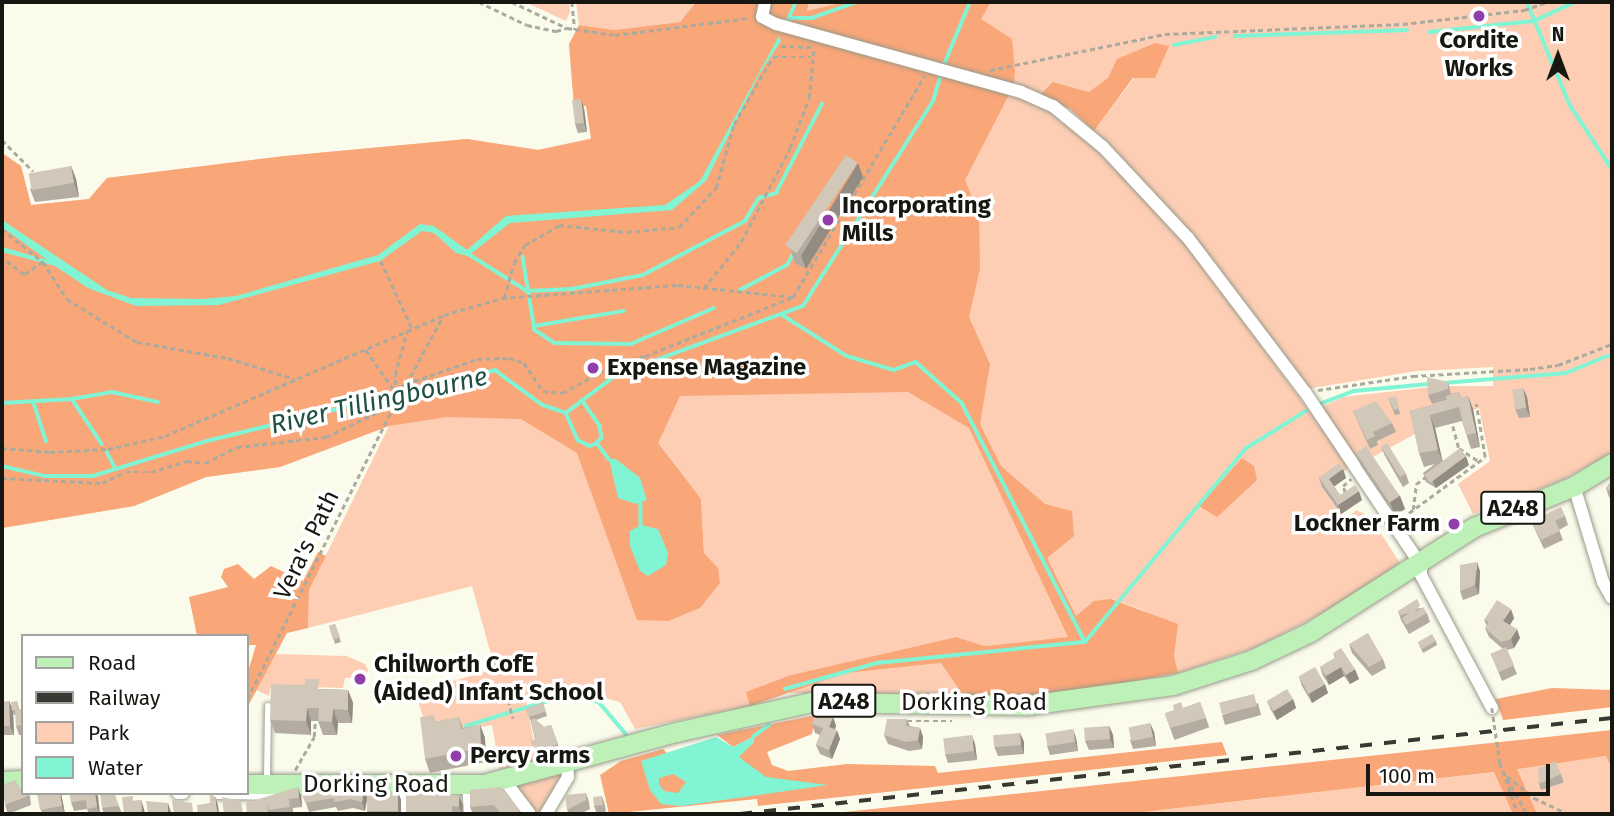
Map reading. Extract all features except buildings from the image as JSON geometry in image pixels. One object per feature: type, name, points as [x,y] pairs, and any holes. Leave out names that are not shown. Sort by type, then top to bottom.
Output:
[{"type":"main road","name":"Dorking Road","points":[[248,784],[297,790],[468,785],[505,781],[676,732],[811,702],[1027,705],[1173,685],[1275,649],[1421,568],[1448,542],[1498,515],[1574,486],[1612,463]]},
{"type":"main road","points":[[2,781],[21,780]]},
{"type":"street","points":[[765,2],[762,17],[776,24],[793,28],[818,41],[930,63],[978,76],[1054,106],[1095,138],[1188,237],[1305,392],[1421,568],[1492,708]]},
{"type":"street","points":[[1574,486],[1603,582],[1612,598]]},
{"type":"street","points":[[546,814],[568,777],[567,763]]},
{"type":"street","points":[[505,781],[530,814]]},
{"type":"street","points":[[468,785],[470,814]]},
{"type":"street","points":[[404,786],[405,814]]},
{"type":"street","points":[[248,793],[297,790]]},
{"type":"lane","points":[[267,785],[268,706]]},
{"type":"path","points":[[479,2],[527,25],[556,31],[567,28]]},
{"type":"path","points":[[512,2],[575,31],[615,36],[762,17]]},
{"type":"path","points":[[572,2],[575,31]]},
{"type":"path","points":[[978,76],[991,69],[1165,34],[1403,24],[1529,8],[1547,2]]},
{"type":"path","points":[[781,46],[818,41]]},
{"type":"path","points":[[704,288],[741,242],[768,191],[809,98],[811,57],[818,41]]},
{"type":"path","points":[[504,298],[511,271],[525,245],[559,225],[627,232],[679,227],[716,188],[734,124],[774,57],[811,57]]},
{"type":"path","points":[[394,390],[477,359],[509,358],[524,363],[543,391],[562,393],[623,360],[645,356],[793,298],[864,183],[930,63]]},
{"type":"path","points":[[2,141],[35,172]]},
{"type":"path","points":[[2,229],[43,262],[67,299],[137,342],[228,358],[295,379]]},
{"type":"path","points":[[2,258],[24,275],[43,262]]},
{"type":"path","points":[[381,261],[413,328]]},
{"type":"path","points":[[2,448],[50,452],[108,449],[165,436],[444,315],[504,298],[644,286],[704,288],[793,298]]},
{"type":"path","points":[[406,384],[444,315]]},
{"type":"path","points":[[2,478],[102,483],[126,472],[151,472],[187,461],[205,463],[237,447],[326,437],[396,403],[394,390],[407,331]]},
{"type":"path","points":[[1305,392],[1413,376],[1539,368],[1612,344]]},
{"type":"path","points":[[365,349],[394,390]]},
{"type":"path","name":"Vera's Path","points":[[248,697],[396,403]]},
{"type":"path","points":[[1394,524],[1485,457],[1476,404]]},
{"type":"path","points":[[1453,426],[1464,451],[1479,462]]},
{"type":"path","points":[[1454,458],[1464,451]]},
{"type":"path","points":[[1347,497],[1343,486],[1359,472]]},
{"type":"path","points":[[1413,510],[1416,484],[1435,472]]},
{"type":"path","points":[[508,700],[513,718]]},
{"type":"path","points":[[1492,708],[1500,763],[1518,814]]},
{"type":"path","points":[[297,790],[295,767],[314,737],[315,723]]},
{"type":"path","points":[[1502,770],[1534,798],[1569,814]]},
{"type":"path","points":[[1507,776],[1527,814]]},
{"type":"green space","points":[[525,2],[569,2],[570,12],[566,21]]},
{"type":"green space","points":[[576,2],[696,2],[680,22],[614,30],[579,25]]},
{"type":"green space","points":[[809,2],[1612,2],[1612,453],[1562,480],[1473,514],[1458,484],[1490,461],[1479,408],[1417,433],[1358,465],[1321,407],[1343,397],[1439,386],[1493,386],[1493,367],[1417,371],[1306,389],[1212,259],[1094,131],[1134,78],[1169,46],[1089,92],[1053,82],[1051,111],[1089,138],[1184,240],[1350,467],[1322,487],[1345,521],[1356,510],[1365,514],[1366,526],[1383,515],[1388,522],[1378,529],[1400,563],[1331,609],[1256,647],[1178,673],[1174,655],[1145,611],[1112,599],[1068,638],[985,646],[956,637],[791,675],[750,706],[635,729],[620,702],[575,690],[526,699],[537,761],[500,770],[492,725],[439,735],[426,725],[415,692],[495,669],[472,586],[308,628],[309,590],[389,426],[280,467],[206,477],[134,506],[2,528],[2,153],[21,166],[31,205],[89,199],[107,178],[285,156],[467,139],[538,150],[592,138],[586,106],[574,106],[569,44],[594,47],[807,11]],"holes":[[[577,453],[701,499],[704,553],[718,568]]]},
{"type":"green space","points":[[276,654],[346,656],[365,664],[368,670],[366,678],[345,678],[343,688],[271,686],[269,696],[256,690]]},
{"type":"green space","points":[[942,663],[963,695],[788,693],[847,673]]},
{"type":"green space","points":[[1606,756],[1612,769],[1612,814],[1126,814],[1495,772],[1530,800],[1516,768]]},
{"type":"green space","points":[[567,763],[546,814],[530,814],[505,781]]},
{"type":"shaded area","points":[[696,2],[809,2],[807,11],[845,2],[991,2],[981,19],[1012,39],[1015,71],[1014,85],[965,180],[979,214],[980,269],[969,317],[990,364],[980,424],[1001,466],[1045,504],[1072,511],[1074,536],[1047,558],[1076,616],[1094,601],[1111,599],[1178,624],[1174,655],[1178,673],[1042,698],[963,695],[941,663],[847,673],[750,706],[746,692],[791,675],[956,637],[985,646],[1068,637],[969,428],[908,392],[680,396],[658,443],[701,499],[704,553],[718,568],[720,583],[700,608],[668,621],[637,620],[577,453],[521,419],[447,417],[389,426],[280,467],[206,477],[134,506],[2,528],[2,153],[21,166],[31,205],[89,199],[107,178],[285,156],[467,139],[538,150],[591,139],[586,106],[574,106],[569,44],[579,25],[614,30],[680,22]]},
{"type":"shaded area","points":[[1155,43],[1169,46],[1155,78],[1133,78],[1094,131],[1070,109],[1040,95],[1053,82],[1089,92],[1108,78],[1117,59]]},
{"type":"shaded area","points":[[1242,458],[1254,466],[1257,480],[1217,517],[1199,506]]},
{"type":"shaded area","points":[[318,552],[326,556],[309,590],[308,628],[287,633],[248,706],[248,672],[256,645],[248,645],[248,634],[197,634],[189,597],[228,587],[221,577],[224,569],[238,564],[254,579],[271,566],[303,581]]},
{"type":"shaded area","points":[[1552,688],[1612,690],[1612,707],[1503,720],[1496,699]]},
{"type":"shaded area","points":[[816,715],[812,734],[767,752],[772,765],[788,771],[847,764],[935,766],[938,773],[1222,742],[1227,755],[758,806],[757,799],[609,814],[600,775],[621,761],[663,749],[696,784],[754,742],[753,737],[733,747],[717,735]]},
{"type":"shaded area","points":[[1612,730],[1612,769],[1606,756],[1517,769],[1537,814],[1513,814],[1494,772],[1126,814],[826,814]]},
{"type":"water","points":[[779,36],[781,41],[759,75],[706,181],[672,210],[510,223],[468,256],[456,253],[434,233],[422,231],[380,261],[219,305],[136,306],[88,288],[55,266],[2,252],[3,247],[47,260],[2,227],[2,220],[107,290],[131,298],[203,299],[236,296],[378,255],[420,224],[434,226],[467,250],[506,216],[665,205],[700,181]]},
{"type":"water","points":[[609,459],[616,459],[640,478],[647,500],[636,504],[618,498]]},
{"type":"water","points":[[641,525],[658,529],[668,553],[666,565],[648,576],[640,571],[630,546],[630,531]]},
{"type":"water","points":[[716,737],[733,747],[753,737],[754,742],[739,757],[766,777],[828,785],[681,806],[661,804],[650,790],[641,761]],"holes":[[[673,774],[686,782],[678,793],[664,791],[659,784],[659,778]]]},
{"type":"waterway","name":"River Tillingbourne","points":[[787,22],[796,2]]},
{"type":"waterway","points":[[789,18],[812,18],[857,2]]},
{"type":"waterway","points":[[943,67],[970,2]]},
{"type":"waterway","points":[[1527,2],[1570,105],[1612,169]]},
{"type":"waterway","points":[[1429,32],[1534,21],[1575,2]]},
{"type":"waterway","points":[[1235,36],[1407,30]]},
{"type":"waterway","points":[[1174,45],[1215,37]]},
{"type":"waterway","name":"River Tillingbourne","points":[[2,466],[45,476],[93,476],[207,441],[495,370],[543,405],[566,413],[616,375],[803,306],[933,101],[941,75]]},
{"type":"waterway","points":[[467,253],[527,291],[572,289],[643,275],[745,221],[759,198],[776,193],[822,104]]},
{"type":"waterway","points":[[740,290],[787,265],[793,254]]},
{"type":"waterway","points":[[523,257],[535,330],[555,343],[631,344],[714,308]]},
{"type":"waterway","points":[[534,326],[624,311]]},
{"type":"waterway","points":[[781,314],[847,356],[894,370],[916,362],[962,403],[1085,641]]},
{"type":"waterway","points":[[1444,383],[1566,373],[1612,354]]},
{"type":"waterway","points":[[1320,404],[1354,391],[1429,384]]},
{"type":"waterway","points":[[72,399],[112,392],[158,402]]},
{"type":"waterway","name":"River Tillingbourne","points":[[2,403],[72,399],[102,444]]},
{"type":"waterway","points":[[582,400],[600,426],[602,438],[597,443]]},
{"type":"waterway","name":"River Tillingbourne","points":[[34,403],[46,441]]},
{"type":"waterway","points":[[785,689],[877,663],[1085,642],[1245,449],[1306,411]]},
{"type":"waterway","points":[[566,413],[578,440],[590,446],[597,443],[609,459]]},
{"type":"waterway","name":"River Tillingbourne","points":[[107,452],[116,469]]},
{"type":"waterway","points":[[641,503],[641,525]]},
{"type":"waterway","points":[[466,726],[544,702],[579,697],[599,702],[626,734]]},
{"type":"waterway","points":[[753,737],[769,725]]},
{"type":"railway","points":[[740,814],[1612,718]]},
{"type":"place","name":"Cordite Works","points":[[1479,16]]},
{"type":"place","name":"Incorporating Mills","points":[[828,220]]},
{"type":"place","name":"Expense Magazine","points":[[593,368]]},
{"type":"place","name":"Lockner Farm","points":[[1454,524]]},
{"type":"place","name":"Chilworth CofE (Aided) Infant School","points":[[360,679]]},
{"type":"place","name":"Percy arms","points":[[456,756]]}]
